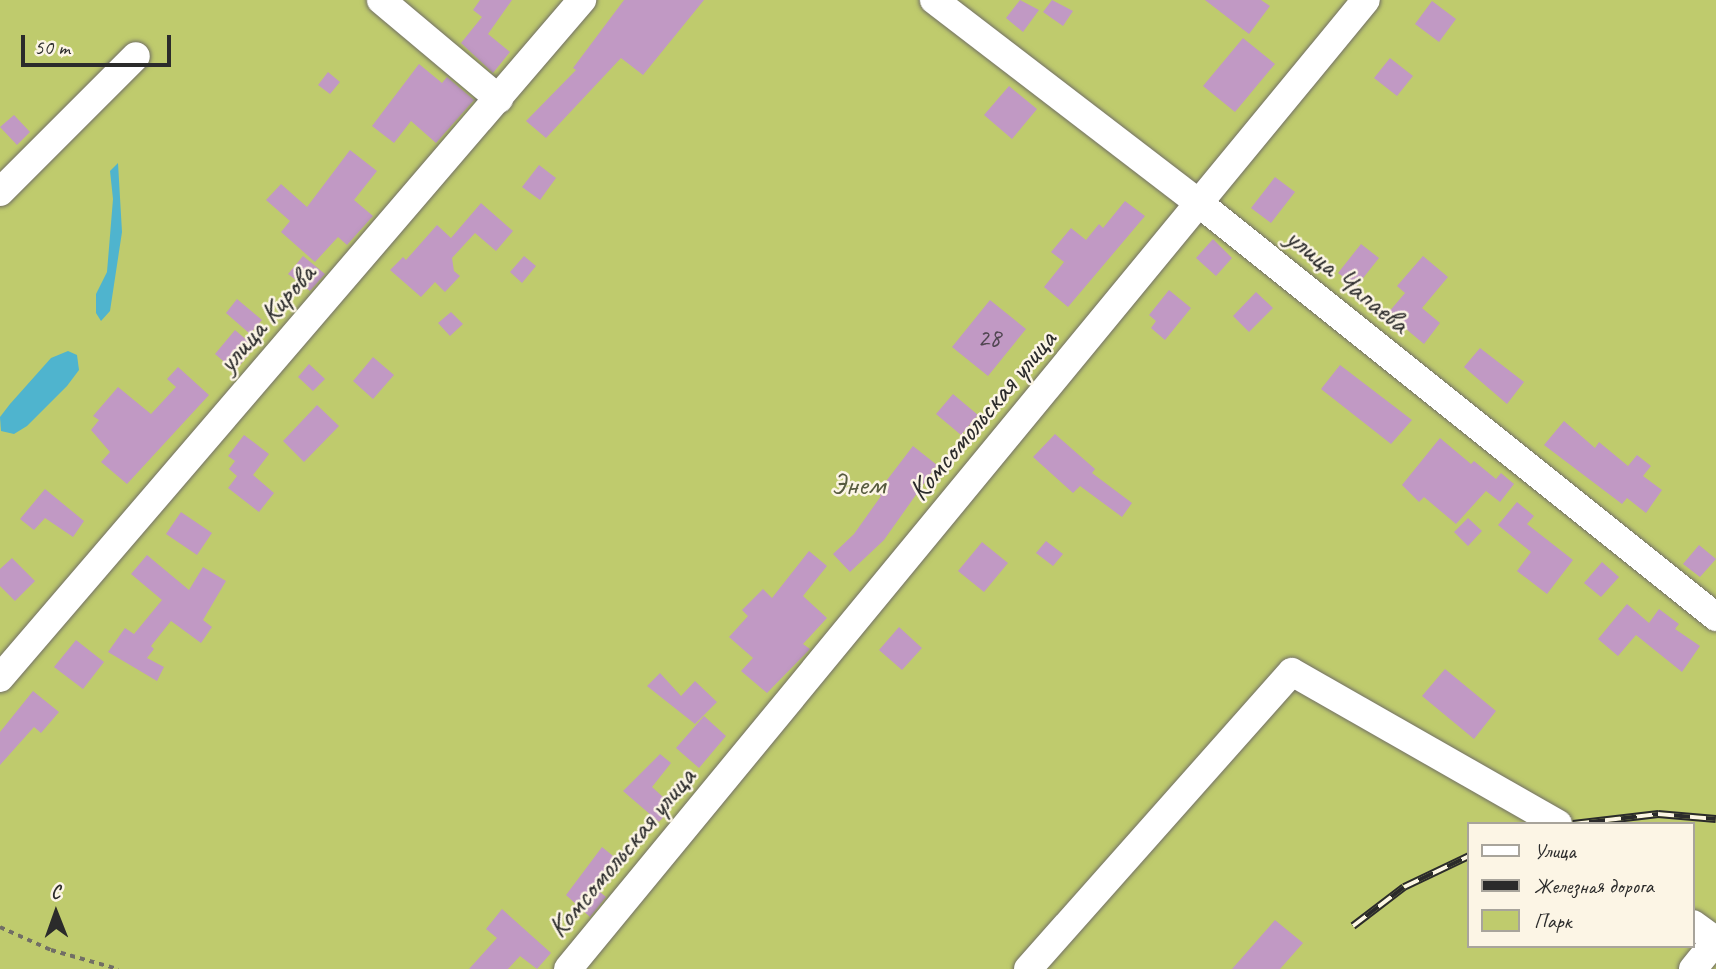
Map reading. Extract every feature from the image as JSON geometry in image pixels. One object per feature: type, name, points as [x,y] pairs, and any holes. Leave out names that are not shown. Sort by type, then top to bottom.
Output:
[{"type":"street","points":[[381,0],[499,99]]},
{"type":"street","name":"улица Кирова","points":[[0,678],[582,0]]},
{"type":"street","name":"улица Чапаева","points":[[934,0],[1200,204],[1716,617]]},
{"type":"street","name":"Комсомольская улица","points":[[568,969],[1366,0]]},
{"type":"street","points":[[0,192],[136,56]]},
{"type":"street","points":[[1028,969],[1292,672],[1554,822]]},
{"type":"street","points":[[1693,969],[1716,941],[1695,925]]},
{"type":"path","points":[[0,927],[51,950],[118,969]]},
{"type":"green space","name":"Энем","points":[[0,0],[1716,0],[1716,969],[0,969]]},
{"type":"water","points":[[118,163],[122,232],[110,311],[101,321],[96,313],[96,294],[107,272],[113,199],[110,171]]},
{"type":"water","points":[[68,351],[77,355],[79,370],[67,386],[27,426],[14,434],[1,431],[0,417],[10,404],[51,358]]},
{"type":"building","points":[[480,0],[512,0],[488,34],[510,52],[493,73],[461,43],[482,17],[473,10]]},
{"type":"building","points":[[624,0],[704,0],[643,75],[621,58],[546,138],[526,121],[576,70],[573,68]]},
{"type":"building","points":[[1020,0],[1039,10],[1023,32],[1006,18]]},
{"type":"building","points":[[1052,0],[1073,11],[1063,26],[1043,12]]},
{"type":"building","points":[[1205,0],[1261,0],[1270,6],[1249,34]]},
{"type":"building","points":[[1432,1],[1456,19],[1439,42],[1415,24]]},
{"type":"building","points":[[1243,38],[1275,64],[1235,112],[1203,86]]},
{"type":"building","points":[[1390,58],[1413,76],[1397,96],[1374,78]]},
{"type":"building","points":[[419,64],[442,83],[447,77],[474,100],[436,143],[411,121],[394,143],[372,126]]},
{"type":"building","points":[[328,72],[340,82],[330,94],[318,85]]},
{"type":"building","points":[[1009,86],[1037,109],[1012,139],[984,115]]},
{"type":"building","points":[[14,115],[30,132],[17,145],[0,127]]},
{"type":"building","points":[[350,150],[377,171],[354,200],[373,216],[347,245],[338,237],[315,262],[281,232],[290,221],[266,200],[281,184],[307,207]]},
{"type":"building","points":[[539,165],[556,178],[540,200],[522,187]]},
{"type":"building","points":[[1275,177],[1295,192],[1271,223],[1251,208]]},
{"type":"building","points":[[1125,201],[1145,216],[1068,307],[1044,287],[1064,262],[1051,252],[1071,228],[1086,240],[1099,224],[1103,228]]},
{"type":"building","points":[[481,203],[513,231],[496,251],[475,233],[452,258],[454,271],[460,276],[445,292],[435,282],[421,297],[390,270],[403,257],[406,260],[437,225],[451,238]]},
{"type":"building","points":[[1213,239],[1232,258],[1216,276],[1196,258]]},
{"type":"building","points":[[1361,244],[1379,258],[1356,287],[1338,273]]},
{"type":"building","points":[[303,256],[325,274],[310,291],[288,274]]},
{"type":"building","points":[[524,256],[536,266],[522,283],[510,272]]},
{"type":"building","points":[[1423,256],[1448,277],[1422,308],[1440,323],[1424,344],[1406,329],[1400,335],[1382,320],[1405,293],[1397,286]]},
{"type":"building","points":[[1169,290],[1191,308],[1165,340],[1151,328],[1156,321],[1149,315]]},
{"type":"building","points":[[1256,292],[1273,308],[1249,332],[1233,316]]},
{"type":"building","points":[[237,299],[262,320],[250,334],[226,313]]},
{"type":"building","points":[[990,300],[1026,329],[988,376],[952,347]]},
{"type":"building","points":[[451,312],[463,324],[450,336],[438,323]]},
{"type":"building","points":[[235,330],[255,347],[235,371],[215,354]]},
{"type":"building","points":[[1480,348],[1524,382],[1507,404],[1464,367]]},
{"type":"building","points":[[373,357],[394,375],[373,399],[353,381]]},
{"type":"building","points":[[309,364],[325,379],[313,391],[298,377]]},
{"type":"building","points":[[1340,365],[1412,420],[1391,444],[1321,389]]},
{"type":"building","points":[[178,367],[209,395],[127,484],[101,462],[110,452],[91,430],[99,420],[93,416],[118,387],[151,414],[176,387],[167,379]]},
{"type":"building","points":[[953,394],[978,415],[961,435],[936,414]]},
{"type":"building","points":[[317,405],[339,426],[304,462],[283,441]]},
{"type":"building","points":[[1564,421],[1595,448],[1599,442],[1628,466],[1637,455],[1651,466],[1643,476],[1662,490],[1646,513],[1627,498],[1622,504],[1544,445]]},
{"type":"building","points":[[1055,434],[1095,469],[1092,473],[1132,503],[1122,517],[1080,486],[1073,493],[1033,457]]},
{"type":"building","points":[[244,435],[269,454],[253,475],[274,493],[259,512],[228,488],[237,476],[229,469],[235,461],[228,456]]},
{"type":"building","points":[[1440,438],[1471,464],[1474,461],[1496,479],[1501,473],[1514,484],[1500,502],[1486,491],[1495,481],[1456,524],[1424,497],[1419,502],[1402,485]]},
{"type":"building","points":[[913,446],[937,465],[884,540],[850,572],[833,554],[854,534],[881,496],[877,493]]},
{"type":"building","points":[[45,489],[84,521],[73,537],[45,518],[34,530],[20,519]]},
{"type":"building","points":[[1517,502],[1534,516],[1527,524],[1573,560],[1547,594],[1517,571],[1531,552],[1498,525]]},
{"type":"building","points":[[181,512],[212,533],[197,555],[166,534]]},
{"type":"building","points":[[1468,518],[1482,531],[1468,546],[1454,532]]},
{"type":"building","points":[[1046,541],[1063,554],[1053,566],[1036,553]]},
{"type":"building","points":[[982,542],[1008,563],[984,592],[958,571]]},
{"type":"building","points":[[1699,545],[1716,559],[1700,577],[1683,564]]},
{"type":"building","points":[[809,551],[827,566],[803,596],[827,618],[803,644],[810,649],[767,693],[741,671],[753,658],[729,637],[748,616],[742,610],[763,589],[772,598]]},
{"type":"building","points":[[147,555],[189,590],[203,567],[226,581],[203,620],[212,627],[201,643],[171,621],[151,646],[154,649],[147,658],[164,667],[157,681],[108,652],[125,628],[134,634],[162,600],[131,574]]},
{"type":"building","points":[[12,558],[35,581],[15,601],[0,586],[0,569]]},
{"type":"building","points":[[1602,562],[1619,577],[1601,597],[1584,583]]},
{"type":"building","points":[[1627,604],[1649,623],[1659,609],[1679,624],[1675,629],[1700,646],[1682,672],[1636,635],[1618,656],[1598,639]]},
{"type":"building","points":[[899,627],[922,648],[902,670],[879,650]]},
{"type":"building","points":[[76,640],[104,662],[83,689],[54,667]]},
{"type":"building","points":[[1445,669],[1496,711],[1474,739],[1422,696]]},
{"type":"building","points":[[660,673],[681,696],[695,681],[717,702],[695,724],[647,686]]},
{"type":"building","points":[[33,691],[59,712],[41,733],[34,727],[0,765],[0,732]]},
{"type":"building","points":[[704,716],[726,736],[699,768],[676,748]]},
{"type":"building","points":[[660,754],[671,763],[652,787],[673,806],[659,822],[623,791]]},
{"type":"building","points":[[602,847],[623,864],[600,892],[606,897],[590,917],[566,895]]},
{"type":"building","points":[[502,909],[551,953],[537,969],[520,956],[508,969],[469,969],[497,938],[486,929]]},
{"type":"building","points":[[1275,920],[1303,943],[1280,969],[1232,969]]},
{"type":"railway","points":[[1590,822],[1658,814],[1716,819]]},
{"type":"railway","points":[[1353,926],[1404,887],[1468,856]]}]
